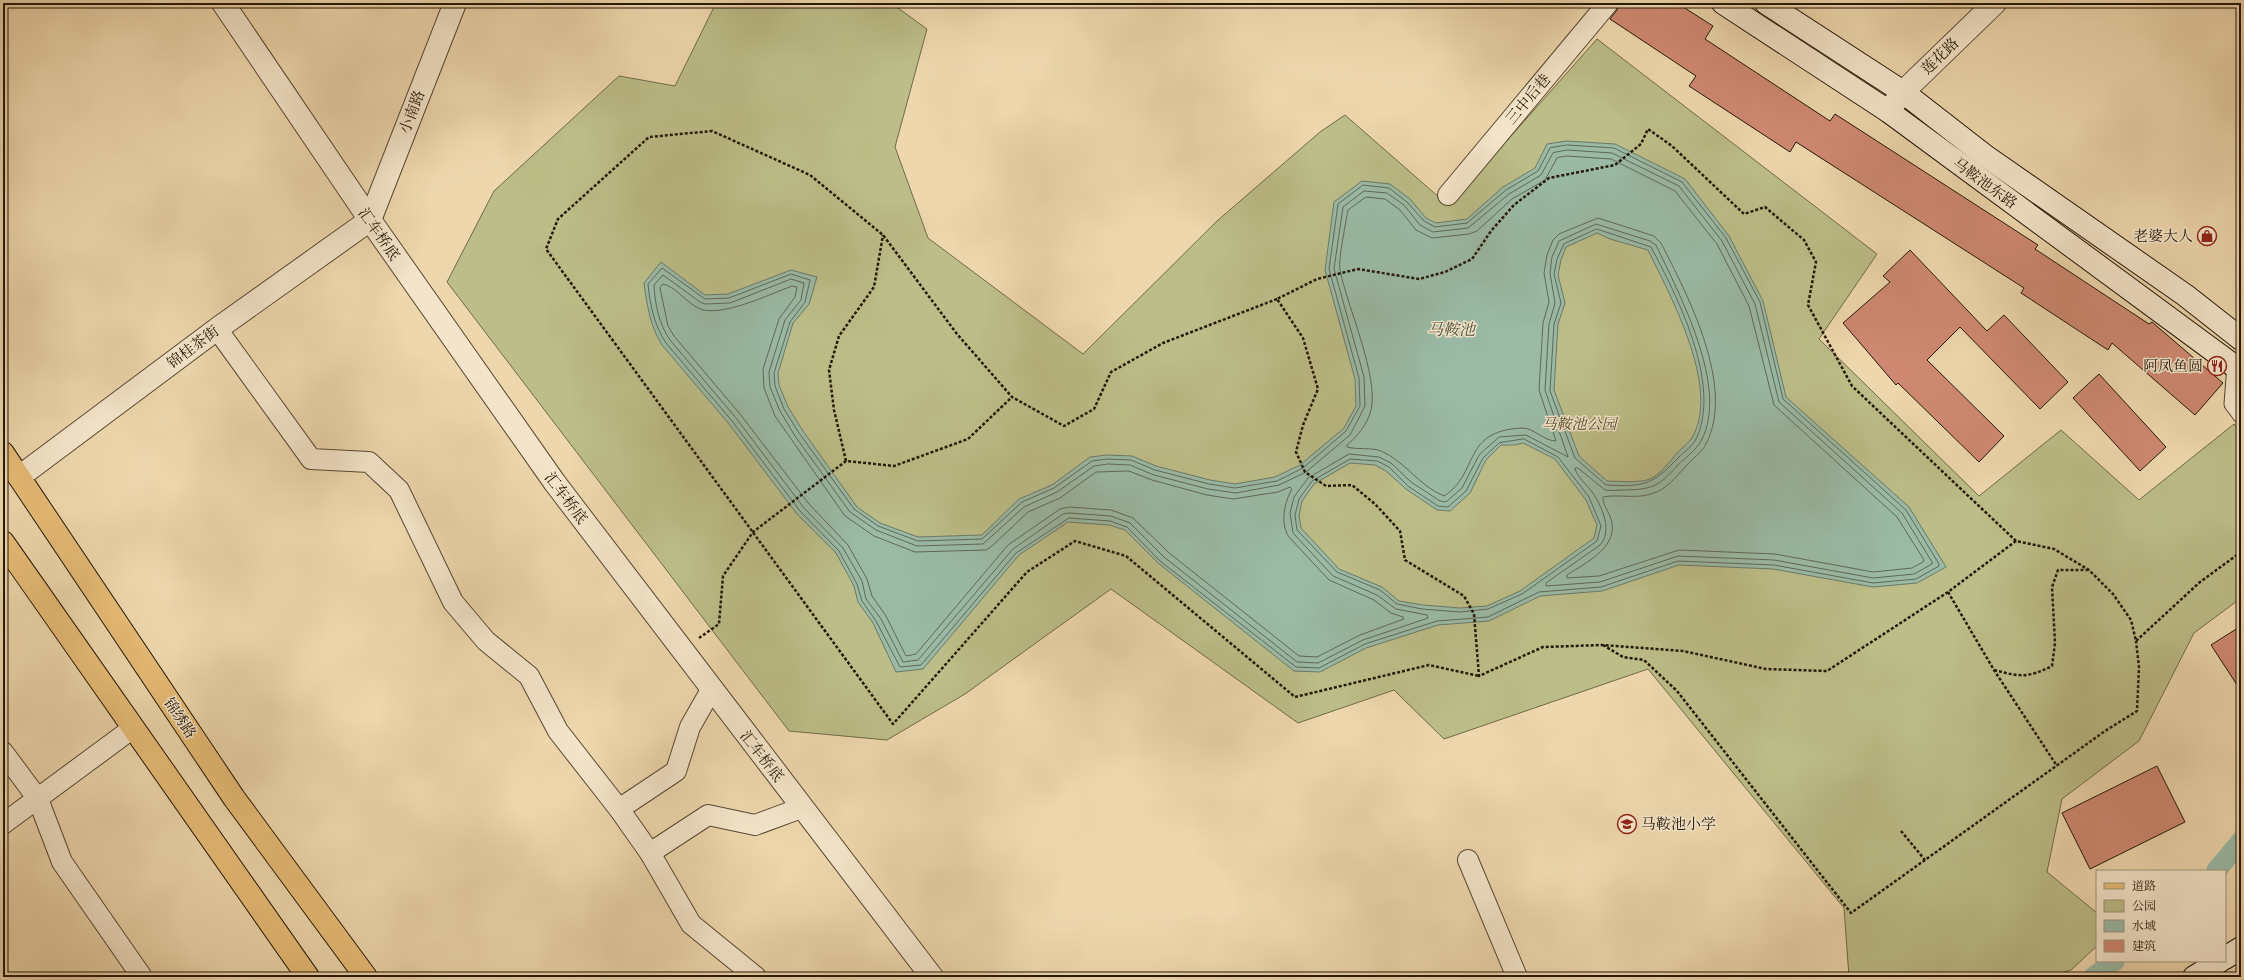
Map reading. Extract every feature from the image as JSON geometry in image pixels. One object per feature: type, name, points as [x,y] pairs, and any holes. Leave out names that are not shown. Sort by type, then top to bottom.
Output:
[{"type":"main road","name":"锦绣路","points":[[3,453],[234,798],[366,977]]},
{"type":"main road","points":[[3,542],[308,977]]},
{"type":"street","name":"汇车桥底","points":[[224,3],[370,220],[555,484],[681,651],[932,977]]},
{"type":"street","name":"小南路","points":[[370,220],[455,3]]},
{"type":"street","name":"三中后巷","points":[[1448,195],[1608,3]]},
{"type":"street","name":"马鞍池东路","points":[[1723,3],[1888,111],[1983,183],[2239,365]]},
{"type":"street","name":"马鞍池东路","points":[[1766,3],[1903,92],[1984,155],[2185,295],[2241,339]]},
{"type":"street","name":"莲花路","points":[[1888,111],[1903,92],[1995,3]]},
{"type":"street","name":"锦桂茶街","points":[[20,477],[217,329],[370,220]]},
{"type":"street","points":[[217,329],[311,459],[369,462],[399,490],[453,602],[486,641],[530,676],[558,731],[619,809],[650,853],[691,924],[756,977]]},
{"type":"street","points":[[2239,365],[2232,404],[2241,416]]},
{"type":"street","points":[[619,809],[676,771],[690,727],[711,690]]},
{"type":"street","points":[[3,824],[133,728]]},
{"type":"street","points":[[3,752],[38,798],[62,862],[142,977]]},
{"type":"street","points":[[650,853],[708,815],[755,825],[802,808]]},
{"type":"street","points":[[1468,860],[1517,977]]},
{"type":"street","points":[[2226,957],[2241,948]]},
{"type":"street","points":[[2194,977],[2218,962]]},
{"type":"path","points":[[1602,645],[1623,657],[1644,660],[1677,690],[1851,913],[2105,731],[2137,711],[2139,667],[2136,641],[2131,620],[2113,594],[2089,570],[2054,549],[2016,541],[1852,386],[1808,305],[1816,262],[1804,240],[1765,207],[1744,214],[1672,146],[1648,129],[1641,144],[1615,165],[1549,178],[1514,205],[1491,231],[1472,259],[1445,272],[1419,279],[1358,269],[1317,279],[1277,299],[1163,343],[1111,372],[1094,409],[1064,426],[1012,397],[956,334],[883,235],[810,175],[712,131],[649,137],[558,219],[546,248],[893,724],[1027,572],[1075,541],[1126,556],[1295,697],[1429,665],[1480,676],[1543,647],[1602,645],[1683,651],[1766,669],[1827,671],[1948,592],[2016,541]]},
{"type":"path","points":[[846,461],[834,410],[829,370],[839,336],[874,287],[883,235]]},
{"type":"path","points":[[1277,299],[1302,338],[1318,389],[1303,425],[1296,452],[1305,472],[1326,486],[1352,485],[1375,504],[1400,531],[1406,560],[1464,596],[1474,614],[1480,676]]},
{"type":"path","points":[[681,651],[719,624],[723,576],[753,532],[846,461],[894,466],[968,439],[1012,397]]},
{"type":"path","points":[[2136,641],[2200,582],[2241,552]]},
{"type":"path","points":[[1994,670],[2010,674],[2034,676],[2052,666],[2055,643],[2052,587],[2058,570],[2089,570]]},
{"type":"path","points":[[1948,592],[1994,670],[2057,766]]},
{"type":"path","points":[[1901,831],[1925,860]]},
{"type":"green space","name":"马鞍池公园","points":[[716,3],[891,3],[927,29],[895,147],[928,238],[1083,354],[1217,221],[1320,132],[1345,115],[1449,206],[1597,39],[1877,254],[1819,339],[1979,496],[2061,430],[2139,500],[2234,424],[2241,434],[2241,598],[2194,633],[2139,741],[2062,799],[2047,872],[2096,912],[2096,947],[2071,970],[2046,977],[1849,977],[1844,908],[1648,669],[1444,739],[1394,690],[1298,723],[1111,589],[965,694],[887,740],[789,731],[447,282],[494,191],[619,76],[675,86]]},
{"type":"water","name":"马鞍池","points":[[1567,141],[1615,144],[1685,179],[1729,236],[1763,301],[1786,397],[1909,507],[1946,567],[1917,583],[1873,587],[1773,569],[1679,565],[1602,591],[1540,596],[1489,621],[1438,625],[1366,648],[1320,672],[1294,671],[1158,563],[1125,530],[1109,525],[1068,522],[1019,555],[923,669],[896,672],[873,623],[858,602],[854,586],[836,553],[797,514],[729,424],[662,345],[652,323],[646,299],[644,283],[661,262],[705,295],[728,294],[791,270],[817,277],[809,304],[793,323],[778,373],[779,385],[788,407],[803,431],[857,507],[880,523],[918,537],[982,535],[1019,499],[1052,485],[1090,457],[1107,455],[1132,456],[1156,466],[1210,480],[1235,484],[1275,477],[1300,465],[1344,428],[1356,406],[1355,379],[1325,270],[1334,202],[1362,181],[1390,184],[1410,199],[1426,218],[1436,223],[1467,219],[1503,187],[1535,168],[1547,144]],"holes":[[[1597,233],[1610,239],[1648,250],[1679,315],[1689,341],[1696,367],[1700,392],[1700,415],[1693,436],[1660,472],[1652,478],[1643,481],[1607,481],[1579,456],[1554,390],[1558,324],[1565,303],[1558,275],[1561,260],[1566,247]],[[1523,443],[1555,459],[1586,500],[1597,525],[1594,538],[1520,591],[1487,606],[1460,608],[1423,605],[1399,601],[1382,587],[1339,569],[1301,528],[1299,515],[1302,501],[1314,484],[1350,463],[1375,465],[1386,471],[1406,489],[1437,510],[1450,511],[1470,493],[1486,460],[1501,445],[1515,445]]]},
{"type":"building","points":[[1619,3],[1677,3],[1713,26],[1705,39],[1830,121],[1835,114],[2038,245],[2035,249],[2149,324],[2152,322],[2223,383],[2195,415],[2112,343],[2108,350],[2021,293],[2024,288],[1796,142],[1790,152],[1689,86],[1696,76],[1610,19],[1617,10]]},
{"type":"building","points":[[1910,250],[1987,331],[2004,315],[2068,382],[2040,409],[1960,327],[1927,360],[2004,436],[1979,462],[1898,383],[1896,385],[1843,323],[1890,282],[1883,276]]},
{"type":"building","points":[[2099,374],[2166,447],[2140,471],[2073,398]]},
{"type":"building","points":[[2241,626],[2241,691],[2211,645]]},
{"type":"building","points":[[2157,766],[2185,822],[2090,869],[2062,813]]},
{"type":"waterway","points":[[2217,870],[2241,841]]},
{"type":"waterway","points":[[2093,977],[2114,962]]},
{"type":"place","name":"老婆大人","points":[[2207,236]]},
{"type":"place","name":"阿凤鱼圆","points":[[2217,366]]},
{"type":"place","name":"马鞍池小学","points":[[1627,824]]}]
